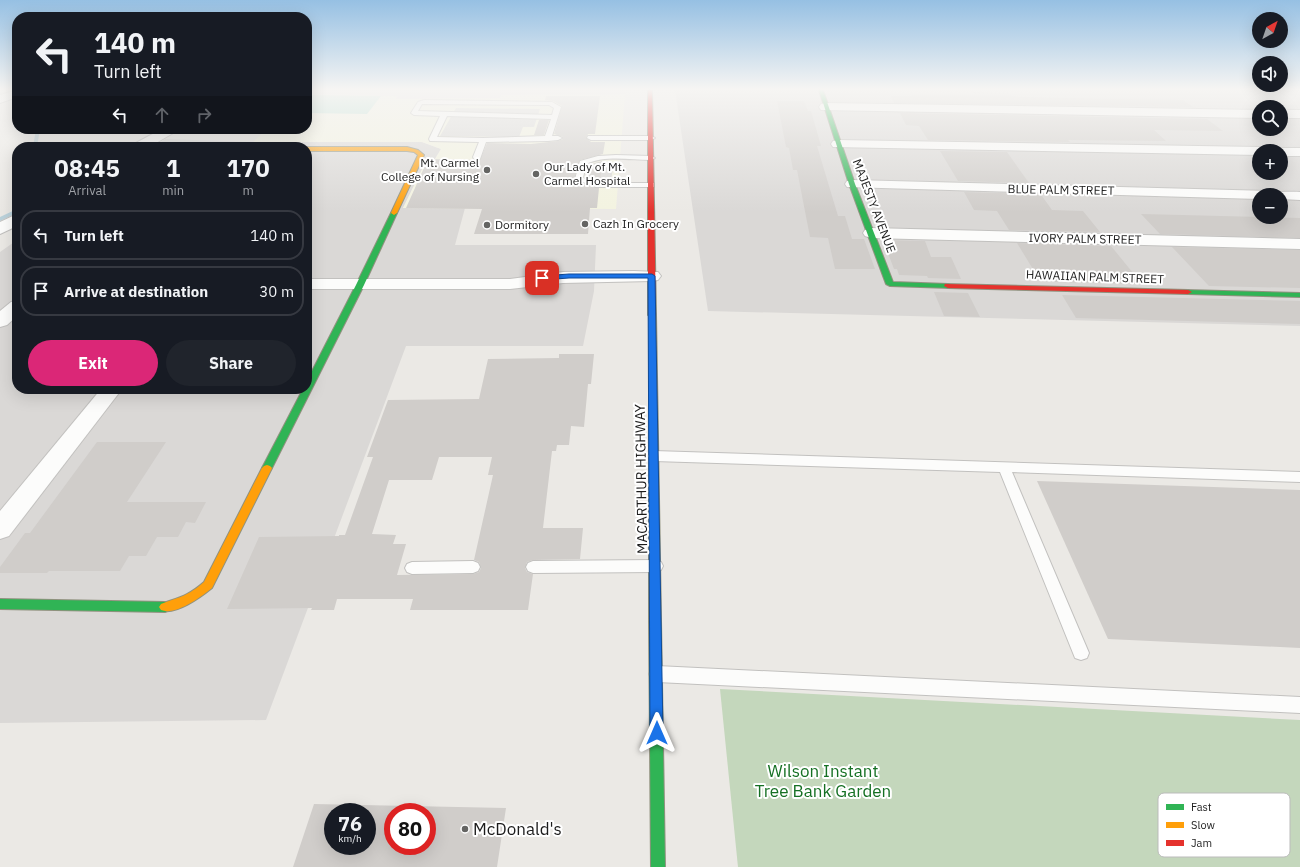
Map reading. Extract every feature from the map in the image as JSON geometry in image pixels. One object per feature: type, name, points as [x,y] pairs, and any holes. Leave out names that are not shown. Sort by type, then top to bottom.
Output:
[{"type":"main road","name":"MACARTHUR HIGHWAY","points":[[651,130],[658,867]]},
{"type":"main road","name":"MAJESTY AVENUE","points":[[833,130],[890,284]]},
{"type":"main road","points":[[312,150],[407,150],[416,151],[421,155],[360,285],[312,380]]},
{"type":"main road","name":"HAWAIIAN PALM STREET","points":[[890,284],[1300,295]]},
{"type":"main road","points":[[0,604],[170,607],[195,596],[208,585],[305,394]]},
{"type":"street","points":[[148,142],[162,134]]},
{"type":"street","points":[[838,144],[1252,151]]},
{"type":"street","points":[[1288,152],[1300,152]]},
{"type":"street","name":"BLUE PALM STREET","points":[[852,184],[1252,195]]},
{"type":"street","points":[[1288,195],[1300,196]]},
{"type":"street","points":[[0,229],[12,222]]},
{"type":"street","name":"IVORY PALM STREET","points":[[871,233],[1300,244]]},
{"type":"street","points":[[312,284],[510,284],[538,289],[569,282],[652,284]]},
{"type":"street","points":[[0,321],[12,310]]},
{"type":"street","points":[[0,529],[108,394]]},
{"type":"lane","points":[[437,130],[433,139],[482,140],[558,138]]},
{"type":"lane","points":[[548,139],[551,130]]},
{"type":"lane","points":[[591,138],[651,138]]},
{"type":"lane","points":[[477,157],[482,140]]},
{"type":"lane","points":[[651,158],[598,158],[588,160],[583,163],[579,179],[596,185],[651,185]]},
{"type":"lane","points":[[654,456],[1300,477]]},
{"type":"lane","points":[[1004,467],[1081,653]]},
{"type":"lane","points":[[533,567],[656,566]]},
{"type":"lane","points":[[412,568],[473,568]]},
{"type":"lane","points":[[657,674],[1300,705]]},
{"type":"shaded area","points":[[312,130],[622,130],[616,209],[403,208],[427,159],[435,159],[441,149],[422,142],[253,142],[262,134],[312,134]]},
{"type":"shaded area","points":[[443,130],[522,130],[519,137],[440,136]]},
{"type":"shaded area","points":[[681,130],[1252,130],[1252,136],[1288,136],[1288,130],[1300,130],[1300,326],[708,311]]},
{"type":"shaded area","points":[[165,139],[253,142],[161,142]]},
{"type":"shaded area","points":[[312,142],[422,142],[441,149],[435,159],[427,160],[403,208],[465,208],[455,245],[596,245],[594,291],[583,346],[406,346],[266,720],[0,723],[0,252],[12,244],[12,394],[312,394]]},
{"type":"shaded area","points":[[596,163],[614,164],[611,180],[592,180]]},
{"type":"green space","name":"Wilson Instant Tree Bank Garden","points":[[720,689],[1300,720],[1300,867],[738,867]]},
{"type":"building","points":[[536,130],[546,130],[544,135],[534,135]]},
{"type":"building","points":[[555,130],[595,130],[595,134],[588,134],[586,138],[591,142],[605,142],[603,154],[580,160],[574,179],[599,188],[597,208],[590,208],[588,234],[474,234],[482,209],[406,208],[428,159],[480,160],[487,143],[531,144],[558,141],[563,139],[563,137],[554,134]]},
{"type":"building","points":[[783,130],[817,130],[821,146],[817,146],[838,216],[845,216],[852,239],[864,239],[875,269],[835,269],[828,238],[810,237],[797,170],[793,170],[789,148],[786,147]]},
{"type":"building","points":[[922,130],[1155,130],[1166,141],[1068,140],[1070,142],[928,140]]},
{"type":"building","points":[[940,151],[1007,152],[1029,183],[958,181]]},
{"type":"building","points":[[602,161],[600,182],[585,177],[587,165]]},
{"type":"building","points":[[964,192],[1037,194],[1042,196],[1052,210],[1083,211],[1100,232],[1009,230],[997,211],[974,210]]},
{"type":"building","points":[[1141,214],[1252,217],[1252,224],[1288,224],[1288,218],[1300,218],[1300,238],[1160,234]]},
{"type":"building","points":[[883,240],[925,241],[931,257],[951,257],[961,279],[899,275],[897,269],[894,269]]},
{"type":"building","points":[[1017,243],[1111,246],[1142,284],[1054,282],[1053,279],[1039,279]]},
{"type":"building","points":[[1172,247],[1300,250],[1300,288],[1209,286]]},
{"type":"building","points":[[934,292],[968,293],[980,317],[944,316]]},
{"type":"building","points":[[1062,295],[1300,301],[1300,324],[1076,318]]},
{"type":"building","points":[[559,354],[594,354],[591,384],[588,384],[584,427],[571,426],[569,445],[557,445],[556,451],[552,451],[543,528],[583,528],[580,559],[533,560],[527,562],[525,568],[527,572],[533,574],[528,610],[410,610],[413,599],[337,599],[334,610],[311,610],[312,608],[227,609],[259,537],[345,535],[373,457],[367,457],[388,400],[479,399],[488,359],[559,358]],"holes":[[[439,457],[492,457],[488,475],[493,475],[474,560],[479,562],[481,568],[479,572],[473,574],[397,575],[406,544],[393,544],[396,535],[372,534],[389,480],[432,480]]]},
{"type":"building","points":[[97,442],[166,442],[127,502],[206,502],[195,523],[186,522],[178,537],[157,537],[146,556],[129,556],[120,571],[0,573],[0,567],[25,533],[30,533]]},
{"type":"building","points":[[1037,481],[1300,490],[1300,648],[1108,639]]},
{"type":"building","name":"McDonald's","points":[[314,804],[324,804],[324,855],[376,855],[376,805],[384,805],[384,855],[436,855],[436,807],[506,808],[497,867],[293,867]]},
{"type":"waterway","points":[[36,142],[37,134]]},
{"type":"waterway","points":[[0,219],[12,213]]},
{"type":"traffic: fast","points":[[834,130],[852,184],[890,284],[948,286]]},
{"type":"traffic: fast","points":[[312,379],[360,285],[394,213]]},
{"type":"traffic: fast","points":[[1188,292],[1300,295]]},
{"type":"traffic: fast","points":[[267,468],[305,394]]},
{"type":"traffic: fast","points":[[0,604],[165,607]]},
{"type":"traffic: fast","points":[[655,621],[658,867]]},
{"type":"traffic: slow","points":[[312,149],[407,149],[416,151],[421,155],[394,213]]},
{"type":"traffic: slow","points":[[652,315],[655,621]]},
{"type":"traffic: slow","points":[[165,607],[169,607],[195,596],[208,585],[267,468]]},
{"type":"traffic: jam","points":[[650,130],[652,315]]},
{"type":"traffic: jam","points":[[948,286],[1188,292]]},
{"type":"place","name":"Mt. Carmel College of Nursing","points":[[487,170]]},
{"type":"place","name":"Our Lady of Mt. Carmel Hospital","points":[[536,174]]},
{"type":"place","name":"Cazh In Grocery","points":[[585,224]]},
{"type":"place","name":"Dormitory","points":[[487,225]]},
{"type":"place","name":"McDonald's","points":[[465,829]]},
{"type":"route","points":[[542,278],[569,276],[652,276],[657,733]]}]
